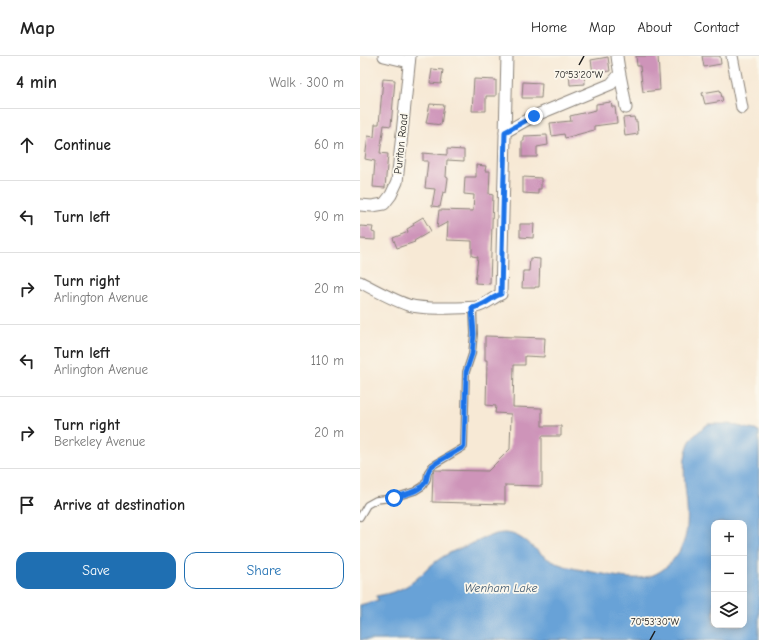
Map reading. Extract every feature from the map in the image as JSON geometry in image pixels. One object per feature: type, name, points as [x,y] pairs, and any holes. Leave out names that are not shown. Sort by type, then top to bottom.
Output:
[{"type":"street","points":[[384,56],[410,59]]},
{"type":"street","points":[[360,282],[409,305],[422,307],[472,308],[484,305],[491,299],[501,294],[507,56]]},
{"type":"street","points":[[617,56],[619,75],[626,108]]},
{"type":"street","points":[[732,56],[742,108]]},
{"type":"street","name":"Puritan Road","points":[[360,204],[372,206],[384,204],[391,195],[397,182],[410,59]]},
{"type":"street","points":[[505,132],[534,116],[610,84],[619,75]]},
{"type":"lane","points":[[360,516],[367,505],[376,500],[394,498],[415,491],[423,486],[432,466],[464,447],[466,372],[472,354],[474,334],[472,308]]},
{"type":"water","name":"Wenham Lake","points":[[708,424],[729,424],[759,431],[759,640],[360,640],[360,605],[378,600],[376,596],[407,586],[435,562],[447,555],[486,537],[497,534],[505,533],[519,537],[554,562],[570,567],[628,578],[647,577],[656,574],[673,560],[680,550],[685,538],[687,512],[684,472],[685,459],[689,442]]},
{"type":"building","points":[[636,56],[658,56],[660,90],[643,92],[640,66],[637,66]]},
{"type":"building","points":[[702,56],[720,56],[721,64],[704,67]]},
{"type":"building","points":[[608,57],[610,71],[593,73],[591,60]]},
{"type":"building","points":[[432,69],[443,70],[441,84],[430,83]]},
{"type":"building","points":[[584,70],[585,84],[570,85],[569,71]]},
{"type":"building","points":[[383,79],[395,80],[391,126],[384,125],[380,153],[388,154],[385,188],[373,187],[375,161],[365,159],[368,136],[374,137],[375,124],[379,124]]},
{"type":"building","points":[[474,79],[496,80],[496,96],[486,96],[486,111],[472,111]]},
{"type":"building","points":[[523,82],[542,83],[541,98],[522,98]]},
{"type":"building","points":[[720,90],[723,101],[705,104],[702,93]]},
{"type":"building","points":[[611,102],[612,107],[615,107],[617,123],[594,126],[594,130],[565,138],[564,134],[552,136],[550,123],[571,121],[570,116],[596,110],[596,104]]},
{"type":"building","points":[[430,104],[444,105],[441,125],[426,123]]},
{"type":"building","points":[[634,117],[635,121],[637,121],[638,134],[625,136],[623,118]]},
{"type":"building","points":[[547,135],[548,145],[537,147],[537,157],[522,157],[522,141],[524,141],[524,136]]},
{"type":"building","points":[[447,149],[464,150],[464,161],[447,160],[446,177],[448,178],[446,193],[443,192],[440,207],[432,206],[435,189],[425,188],[428,161],[423,161],[423,153],[447,155]]},
{"type":"building","points":[[476,165],[486,166],[485,171],[490,171],[489,194],[493,195],[490,284],[475,283],[478,257],[472,256],[472,241],[447,240],[448,222],[437,228],[439,210],[473,211],[474,195],[464,194],[465,177],[476,177]]},
{"type":"building","points":[[523,177],[541,178],[541,189],[538,189],[538,194],[523,193]]},
{"type":"building","points":[[423,217],[431,231],[414,241],[415,242],[397,248],[393,238],[408,232],[407,229],[414,225],[413,223]]},
{"type":"building","points":[[520,224],[534,224],[533,238],[520,237]]},
{"type":"building","points":[[360,226],[373,227],[372,232],[375,233],[375,240],[360,239]]},
{"type":"building","points":[[530,258],[540,259],[539,287],[522,288],[523,271],[529,271]]},
{"type":"building","points":[[485,336],[545,338],[544,357],[525,356],[525,365],[514,365],[513,407],[542,408],[542,426],[561,426],[561,436],[542,436],[542,486],[505,485],[505,504],[432,502],[434,470],[488,471],[510,449],[511,414],[495,413],[496,406],[486,405],[487,360],[485,360]]},
{"type":"route","points":[[394,498],[415,491],[423,486],[432,466],[464,447],[466,372],[472,354],[474,334],[472,308],[484,305],[497,295],[501,294],[505,132],[534,116]]}]
